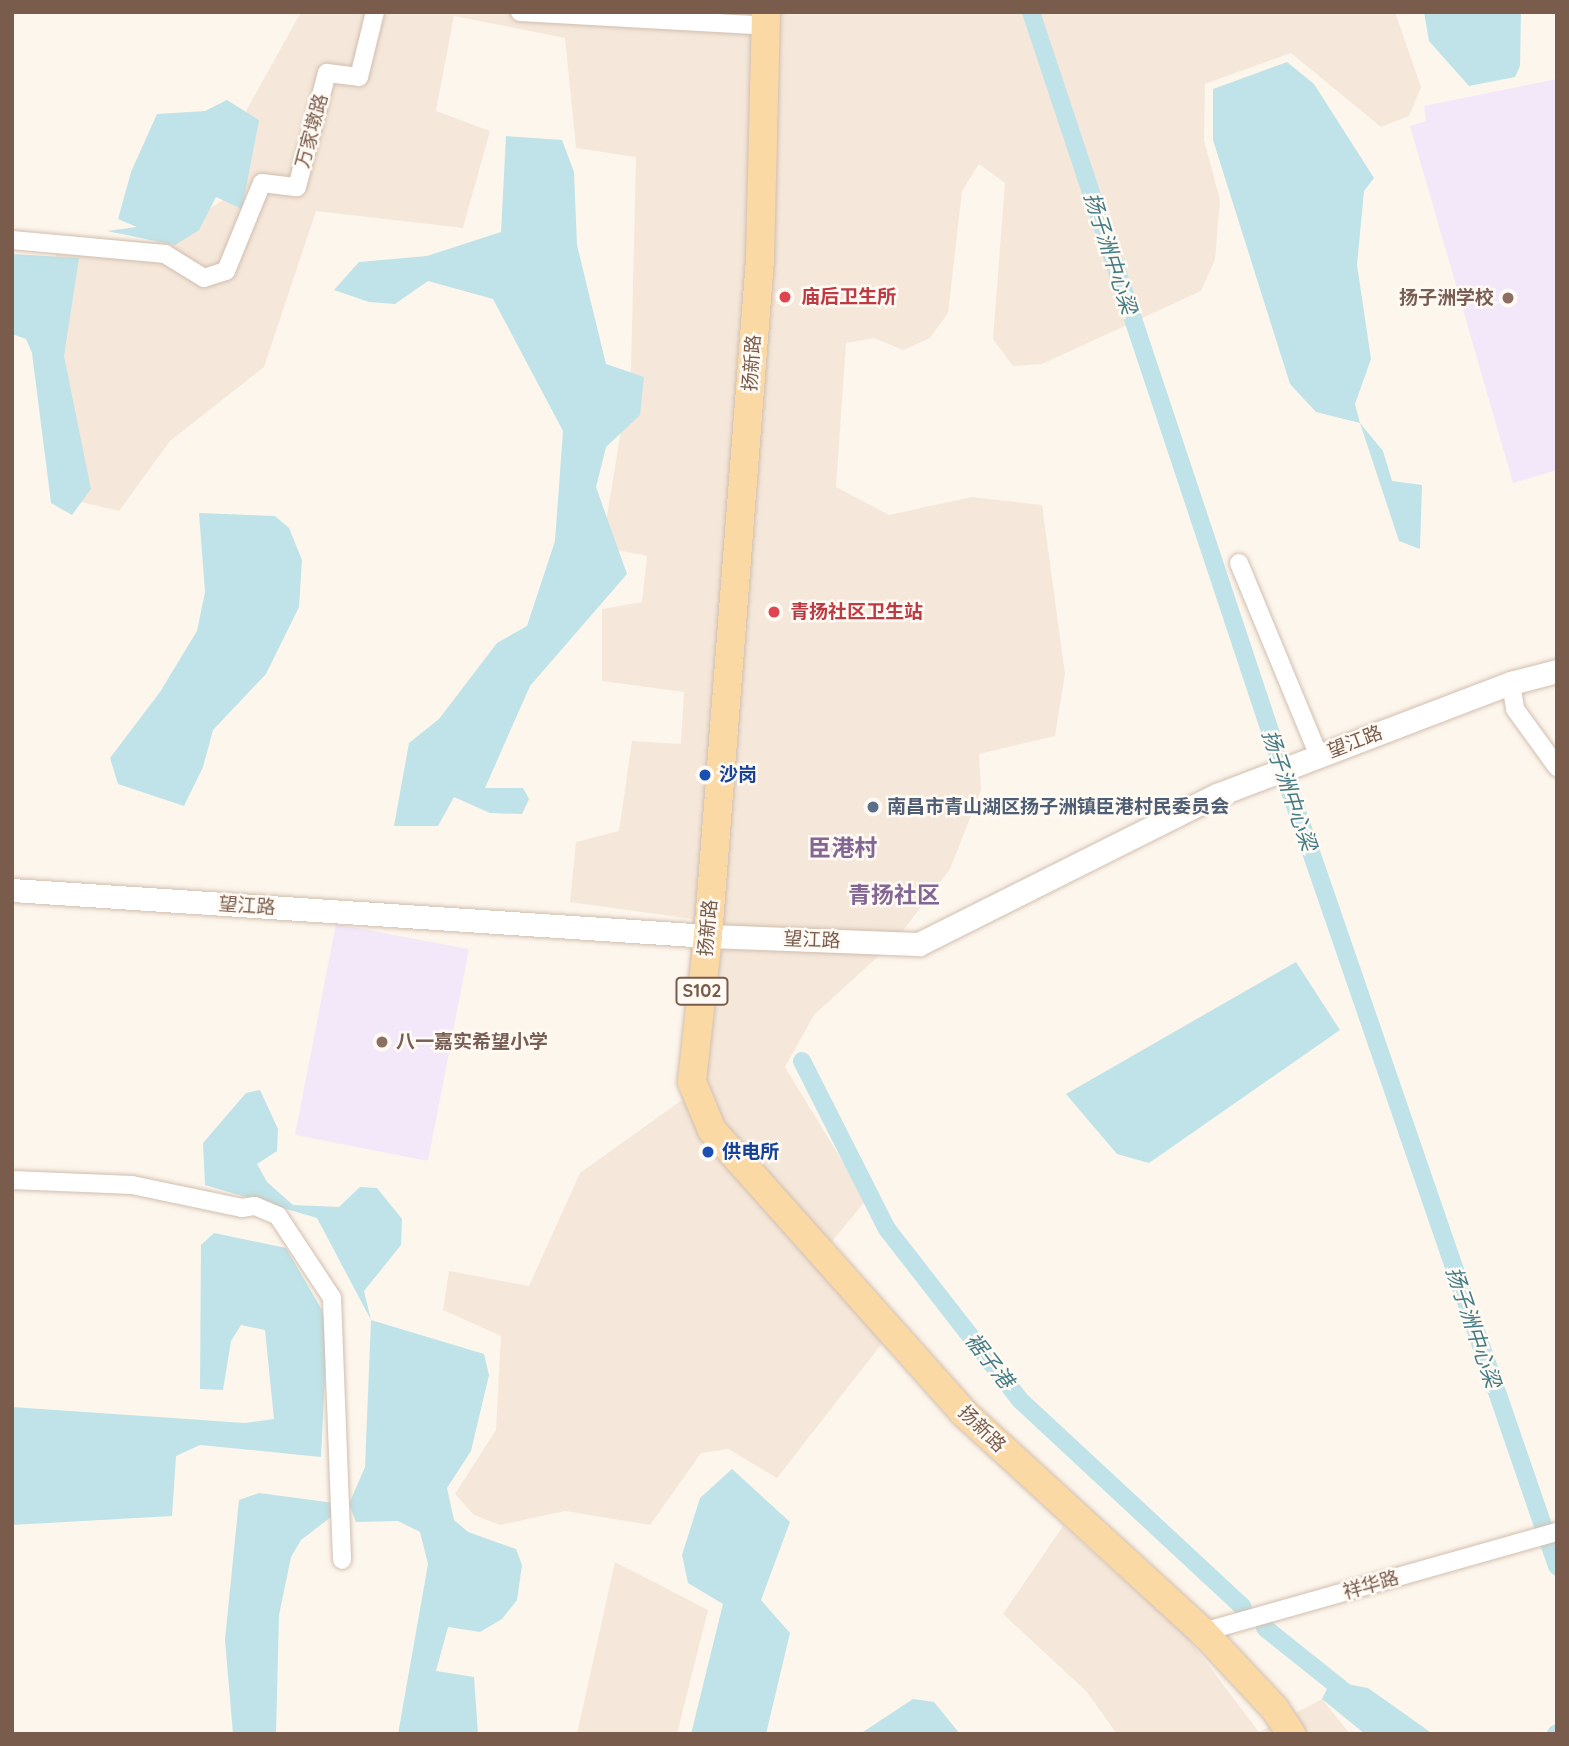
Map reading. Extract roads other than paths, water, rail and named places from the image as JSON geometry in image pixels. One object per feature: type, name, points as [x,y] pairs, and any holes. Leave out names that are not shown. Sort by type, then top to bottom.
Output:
[{"type":"main road","name":"扬新路","points":[[766,19],[760,258],[708,936],[692,1082],[712,1130],[964,1413],[1203,1632],[1275,1709],[1291,1734]]},
{"type":"street","name":"万家墩路","points":[[12,240],[165,254],[204,278],[226,271],[262,183],[297,187],[327,73],[359,77],[375,12]]},
{"type":"street","points":[[520,12],[766,19]]},
{"type":"street","points":[[1240,563],[1310,758]]},
{"type":"street","name":"望江路","points":[[12,890],[708,936],[919,944],[1263,776],[1511,683],[1557,671]]},
{"type":"street","points":[[1511,683],[1515,709],[1557,767]]},
{"type":"street","points":[[12,1180],[132,1185],[242,1208],[255,1206],[278,1216],[332,1298],[342,1560]]},
{"type":"street","name":"祥华路","points":[[1203,1632],[1550,1534]]},
{"type":"water","points":[[1424,12],[1521,12],[1520,66],[1515,77],[1469,86],[1429,41]]},
{"type":"water","points":[[1287,62],[1314,84],[1374,178],[1364,191],[1357,265],[1371,359],[1355,404],[1360,423],[1316,412],[1290,384],[1213,140],[1213,89]]},
{"type":"water","points":[[227,100],[259,120],[242,209],[216,197],[199,230],[175,245],[107,231],[137,227],[118,219],[131,172],[157,114],[205,111]]},
{"type":"water","points":[[506,136],[562,140],[574,172],[577,245],[606,364],[644,377],[640,415],[606,447],[596,487],[627,574],[530,686],[485,788],[523,788],[529,799],[522,814],[490,813],[454,797],[438,826],[394,826],[409,743],[439,719],[497,643],[527,626],[555,541],[563,431],[493,299],[428,281],[395,304],[369,302],[334,290],[359,262],[427,256],[501,232]]},
{"type":"water","points":[[12,254],[79,258],[64,356],[91,489],[72,515],[51,503],[32,353],[26,339],[12,334]]},
{"type":"water","points":[[1360,423],[1383,451],[1392,481],[1422,485],[1420,549],[1399,541]]},
{"type":"water","points":[[199,513],[275,516],[289,528],[302,560],[299,607],[266,674],[213,730],[203,767],[184,806],[118,784],[110,758],[160,692],[197,631],[205,592]]},
{"type":"water","points":[[1296,962],[1340,1030],[1149,1163],[1117,1154],[1066,1094]]},
{"type":"water","points":[[260,1090],[278,1129],[277,1151],[257,1164],[267,1182],[293,1205],[339,1207],[360,1187],[377,1188],[402,1219],[401,1245],[364,1291],[371,1320],[317,1218],[205,1185],[203,1143],[246,1093]]},
{"type":"water","points":[[214,1233],[286,1248],[322,1310],[327,1336],[321,1457],[200,1445],[176,1456],[172,1516],[12,1525],[12,1407],[245,1423],[274,1419],[265,1330],[241,1325],[231,1341],[223,1390],[200,1389],[201,1245]]},
{"type":"water","points":[[371,1320],[484,1354],[489,1375],[471,1451],[447,1488],[454,1520],[468,1532],[516,1549],[522,1565],[517,1600],[502,1619],[480,1632],[448,1627],[436,1671],[474,1677],[478,1734],[398,1734],[428,1564],[420,1532],[398,1521],[356,1522],[349,1504],[365,1467]]},
{"type":"water","points":[[732,1469],[790,1522],[761,1600],[790,1633],[766,1734],[691,1734],[723,1604],[688,1583],[682,1555],[700,1498]]},
{"type":"water","points":[[259,1493],[334,1503],[331,1517],[301,1540],[291,1557],[279,1615],[276,1734],[233,1734],[225,1640],[239,1500]]},
{"type":"water","points":[[1331,1681],[1368,1688],[1433,1734],[1365,1734],[1322,1699]]},
{"type":"water","points":[[913,1699],[934,1702],[960,1734],[860,1734]]},
{"type":"waterway","name":"扬子洲中心梁","points":[[1031,12],[1291,794],[1557,1566]]},
{"type":"waterway","name":"裾子港","points":[[802,1061],[887,1229],[1020,1400],[1243,1607]]},
{"type":"waterway","points":[[1265,1628],[1349,1695]]},
{"type":"place","name":"庙后卫生所","points":[[785,297]]},
{"type":"place","name":"扬子洲学校","points":[[1508,298]]},
{"type":"place","name":"青扬社区卫生站","points":[[774,612]]},
{"type":"place","name":"沙岗","points":[[705,775]]},
{"type":"place","name":"南昌市青山湖区扬子洲镇臣港村民委员会","points":[[873,807]]},
{"type":"place","name":"八一嘉实希望小学","points":[[382,1042]]},
{"type":"place","name":"供电所","points":[[708,1152]]},
{"type":"district","name":"臣港村","points":[[843,848]]},
{"type":"district","name":"青扬社区","points":[[894,895]]}]
